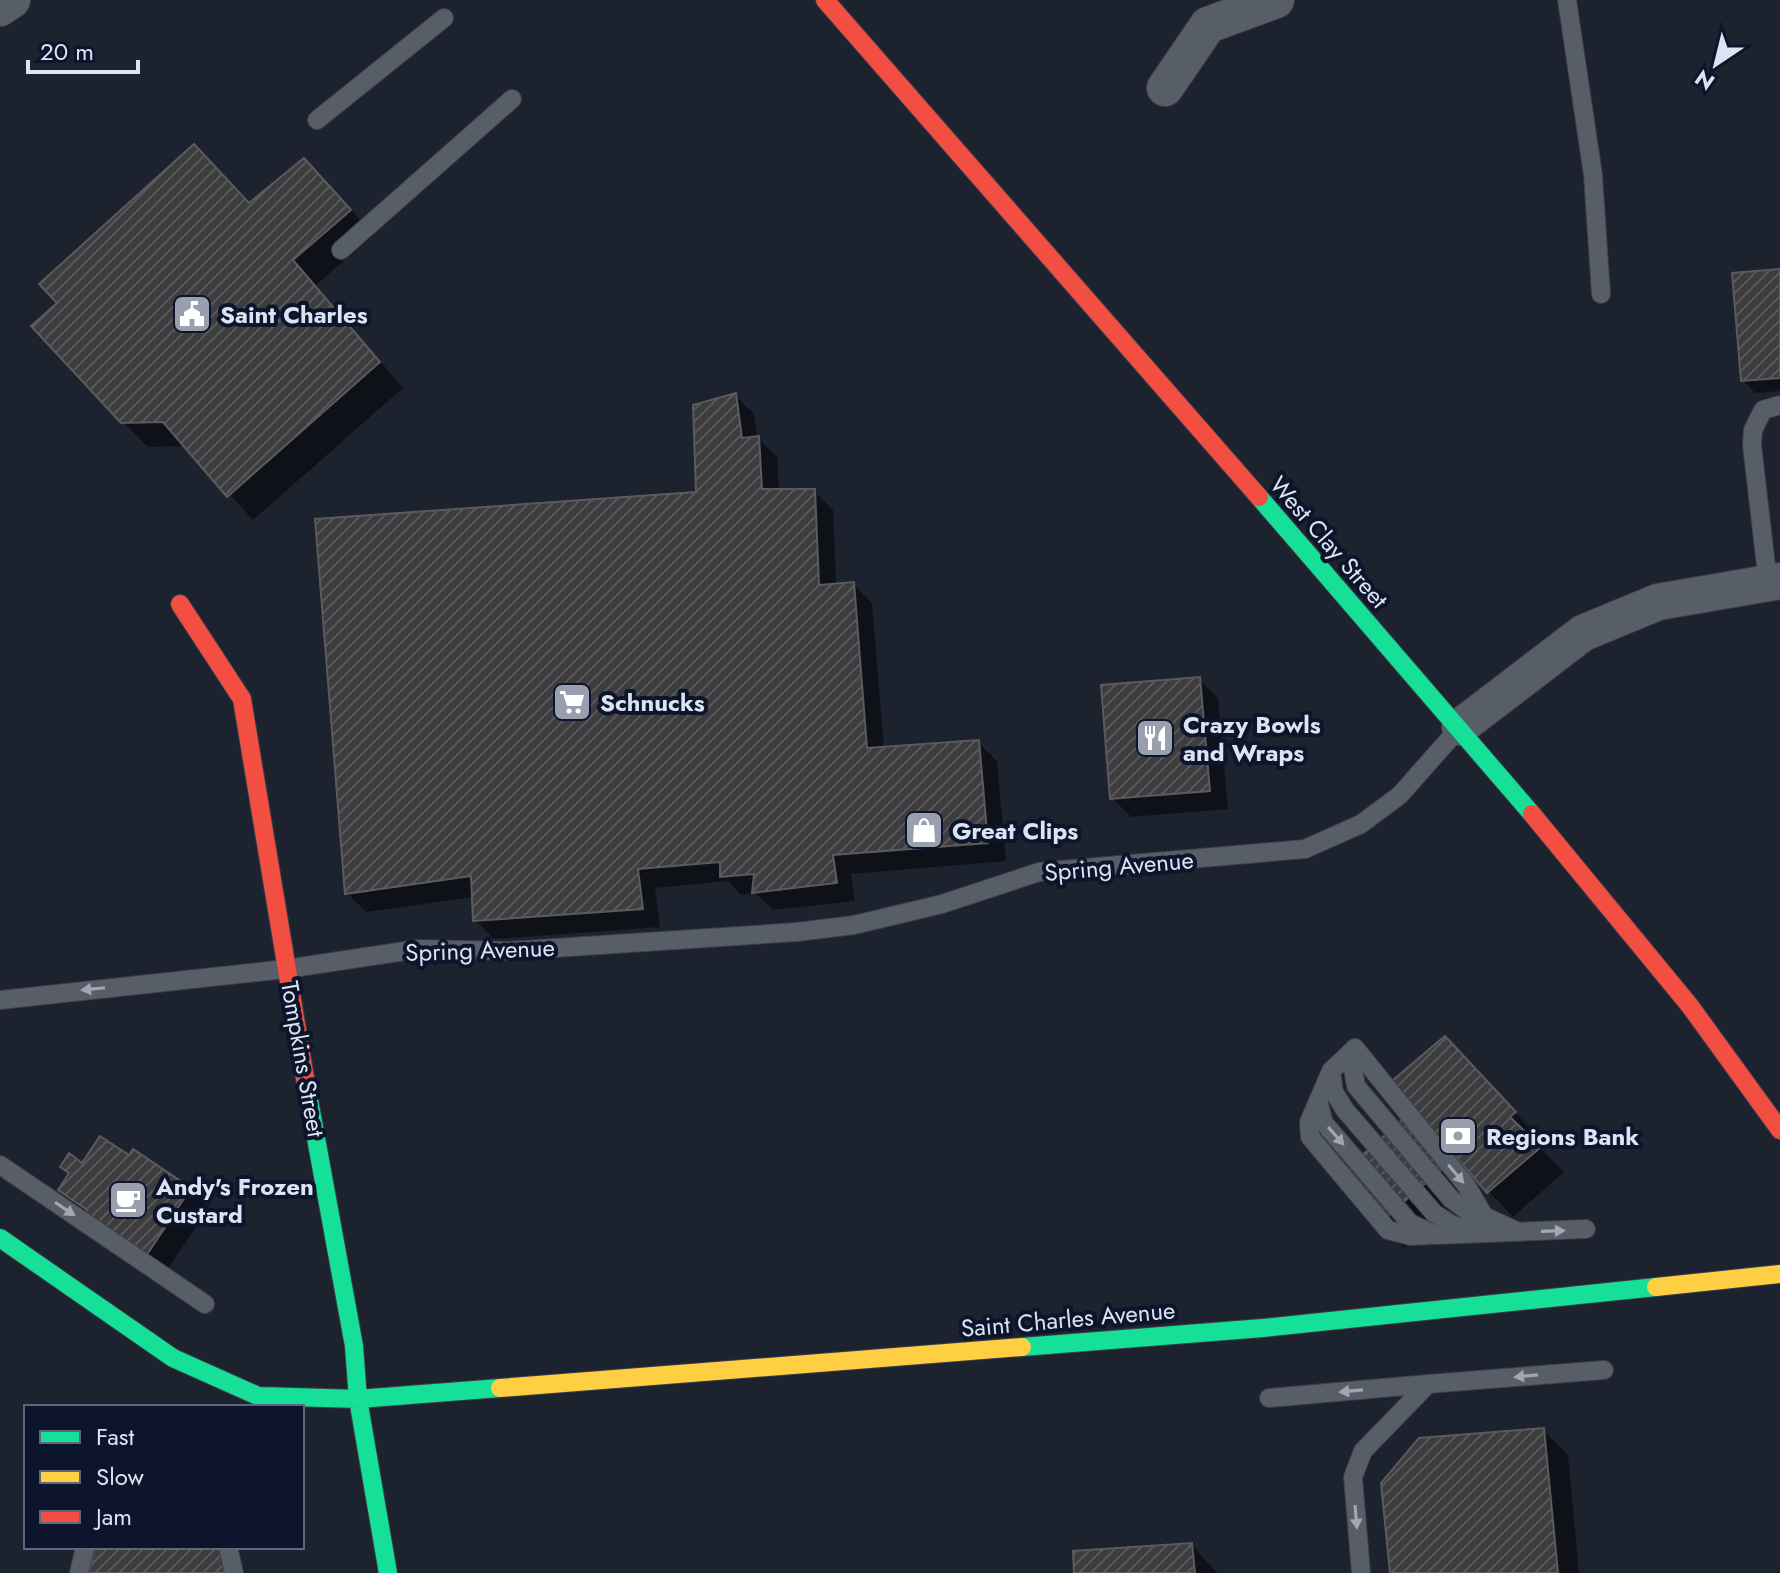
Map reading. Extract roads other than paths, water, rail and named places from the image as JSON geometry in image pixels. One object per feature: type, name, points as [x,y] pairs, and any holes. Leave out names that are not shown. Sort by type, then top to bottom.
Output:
[{"type":"street","points":[[0,8],[12,0]]},
{"type":"street","name":"West Clay Street","points":[[825,0],[949,149],[1460,727],[1728,1051],[1780,1130]]},
{"type":"street","points":[[1165,88],[1208,25],[1276,0]]},
{"type":"street","name":"Spring Avenue","points":[[1460,727],[1583,633],[1658,602],[1774,582]]},
{"type":"street","name":"Tompkins Street","points":[[180,604],[242,699],[286,969],[354,1346],[358,1399],[388,1573]]},
{"type":"street","name":"Saint Charles Avenue","points":[[0,1238],[173,1358],[258,1396],[358,1399],[1263,1328],[1780,1274]]},
{"type":"street","name":"Tompkins Street","points":[[373,1573],[379,1532]]},
{"type":"lane","points":[[1567,0],[1593,175],[1601,294]]},
{"type":"lane","points":[[317,120],[444,18]]},
{"type":"lane","points":[[341,250],[512,99]]},
{"type":"lane","points":[[1774,582],[1752,445],[1753,430],[1763,410],[1780,405]]},
{"type":"lane","name":"Spring Avenue","points":[[0,1000],[286,969],[418,949],[509,951],[812,930],[854,925],[942,904],[1039,872],[1305,849],[1361,824],[1400,795],[1460,727]]},
{"type":"lane","points":[[1502,1233],[1472,1216],[1451,1199],[1356,1086],[1353,1069],[1355,1048],[1331,1071],[1318,1101],[1324,1123],[1410,1223],[1435,1235],[1502,1233],[1586,1229]]},
{"type":"lane","points":[[1331,1071],[1334,1092],[1345,1110],[1434,1213],[1452,1225],[1502,1233]]},
{"type":"lane","points":[[0,1165],[205,1304]]},
{"type":"lane","points":[[1269,1398],[1604,1370]]},
{"type":"lane","points":[[1361,1573],[1353,1477],[1363,1451],[1428,1384]]},
{"type":"lane","points":[[79,1573],[85,1549]]},
{"type":"lane","points":[[228,1549],[234,1573]]},
{"type":"place","name":"Saint Charles","points":[[192,314]]},
{"type":"place","name":"Schnucks","points":[[572,702]]},
{"type":"place","name":"Crazy Bowls and Wraps","points":[[1155,738]]},
{"type":"place","name":"Great Clips","points":[[924,830]]},
{"type":"place","name":"Regions Bank","points":[[1458,1136]]},
{"type":"place","name":"Andy's Frozen Custard","points":[[128,1200]]}]
